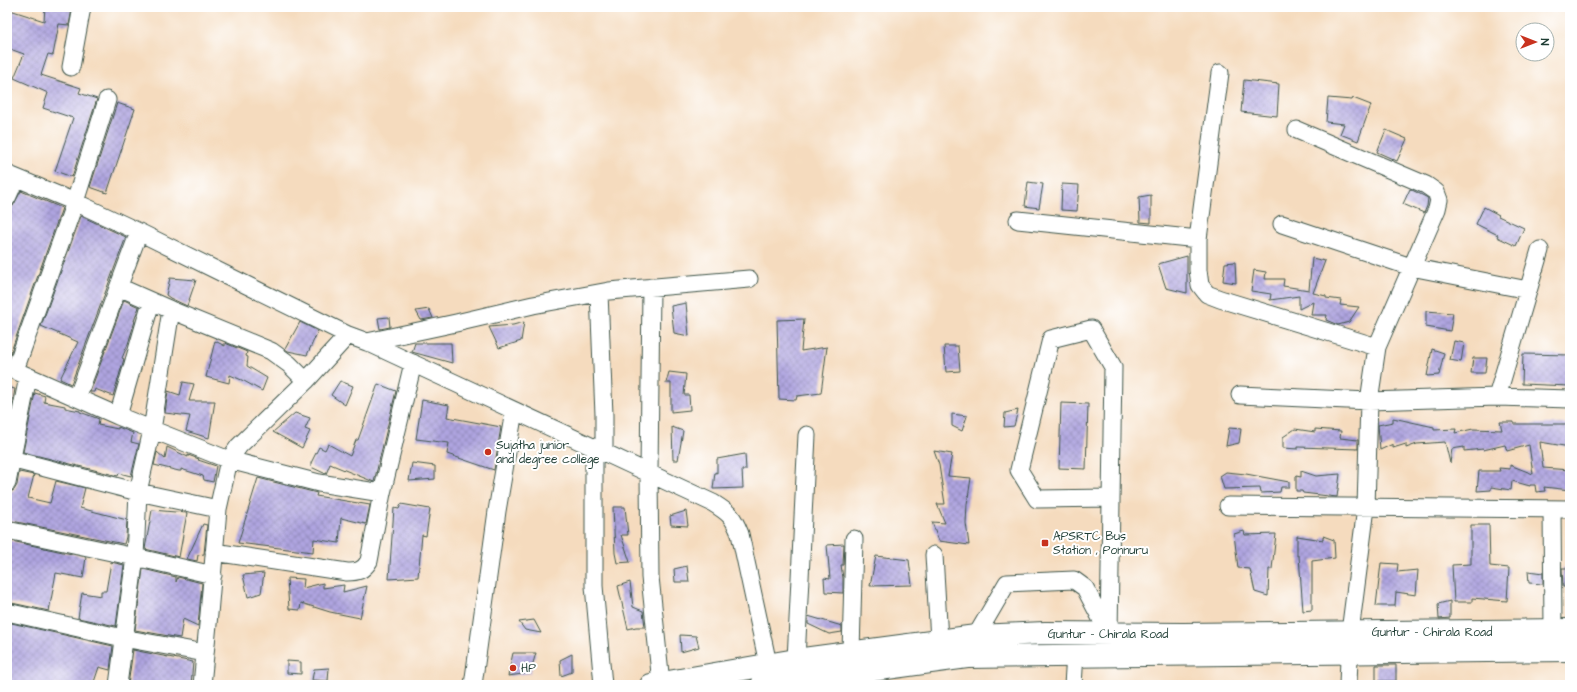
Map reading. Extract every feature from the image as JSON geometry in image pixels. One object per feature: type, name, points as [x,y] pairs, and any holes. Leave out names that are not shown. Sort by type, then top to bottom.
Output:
[{"type":"main road","name":"Guntur - Chirala Road","points":[[656,684],[768,664],[802,674],[966,657],[1075,654],[1350,642],[1561,630]]},
{"type":"main road","name":"Guntur - Chirala Road","points":[[774,684],[802,674],[851,652],[976,636],[1045,633],[1183,634],[1570,650]]},
{"type":"street","points":[[71,68],[82,7]]},
{"type":"street","points":[[1220,73],[1198,239],[1198,270],[1200,285],[1207,294],[1220,299],[1377,347]]},
{"type":"street","points":[[7,483],[17,372],[75,202],[107,100]]},
{"type":"street","points":[[1297,130],[1426,185],[1436,192],[1439,200],[1377,347],[1369,401],[1366,508],[1350,642],[1348,685]]},
{"type":"street","points":[[7,198],[11,176],[75,202],[348,334],[414,363],[713,503],[726,511],[734,519],[740,534],[768,664]]},
{"type":"street","points":[[1018,220],[1198,239]]},
{"type":"street","points":[[1282,224],[1411,267],[1528,290]]},
{"type":"street","points":[[77,398],[139,232]]},
{"type":"street","points":[[1497,397],[1540,250]]},
{"type":"street","points":[[367,342],[449,325],[533,305],[599,293],[749,279]]},
{"type":"street","points":[[119,287],[151,302],[271,351],[290,364],[306,381]]},
{"type":"street","points":[[651,287],[649,473],[650,577],[656,684]]},
{"type":"street","points":[[599,293],[604,414],[599,449],[594,586],[604,685]]},
{"type":"street","points":[[118,416],[151,302]]},
{"type":"street","points":[[118,685],[123,638],[135,557],[138,492],[152,430],[171,310]]},
{"type":"street","points":[[1109,634],[1113,367],[1091,329],[1051,339],[1019,470],[1038,499],[1111,498]]},
{"type":"street","points":[[202,685],[218,509],[229,460],[239,446],[306,381],[348,334]]},
{"type":"street","points":[[214,552],[347,572],[358,572],[365,568],[369,561],[382,493],[414,363]]},
{"type":"street","points":[[17,372],[118,416],[229,460],[319,483],[382,493]]},
{"type":"street","points":[[1240,395],[1369,401],[1497,397],[1570,399]]},
{"type":"street","points":[[473,685],[497,511],[514,411]]},
{"type":"street","points":[[802,674],[807,435]]},
{"type":"street","points":[[9,459],[138,492],[218,509]]},
{"type":"street","points":[[1228,506],[1570,509]]},
{"type":"street","points":[[1552,509],[1561,630]]},
{"type":"street","points":[[7,530],[213,575]]},
{"type":"street","points":[[851,652],[854,539]]},
{"type":"street","points":[[934,555],[939,640]]},
{"type":"street","points":[[976,636],[1007,583],[1062,580],[1074,580],[1085,588],[1109,634]]},
{"type":"street","points":[[7,612],[123,638],[205,653]]},
{"type":"street","points":[[1073,685],[1075,654]]},
{"type":"building","points":[[45,7],[63,7],[72,9],[69,25],[59,24],[53,55],[48,54],[41,75],[81,88],[79,93],[97,99],[72,177],[55,171],[73,118],[43,108],[48,93],[14,78],[24,54],[7,48],[7,9],[44,21]]},
{"type":"building","points":[[1244,80],[1279,84],[1277,116],[1241,112]]},
{"type":"building","points":[[1328,98],[1352,100],[1353,98],[1371,105],[1358,141],[1340,134],[1344,124],[1326,122]]},
{"type":"building","points":[[117,103],[135,109],[107,193],[90,187]]},
{"type":"building","points":[[1386,130],[1407,139],[1397,161],[1377,152]]},
{"type":"building","points":[[1028,182],[1043,184],[1039,208],[1025,206]]},
{"type":"building","points":[[1062,184],[1079,185],[1077,211],[1061,210]]},
{"type":"building","points":[[1410,189],[1428,198],[1424,213],[1403,204]]},
{"type":"building","points":[[21,191],[62,208],[9,357],[7,357],[7,208],[13,206]]},
{"type":"building","points":[[1151,195],[1151,223],[1140,222],[1139,197]]},
{"type":"building","points":[[1484,207],[1499,215],[1498,216],[1524,228],[1516,246],[1497,237],[1498,235],[1476,224]]},
{"type":"building","points":[[81,216],[126,237],[71,384],[60,379],[78,342],[41,326]]},
{"type":"building","points":[[1187,256],[1187,293],[1166,288],[1158,264]]},
{"type":"building","points":[[1312,258],[1325,261],[1313,293],[1326,296],[1326,298],[1341,300],[1340,305],[1359,307],[1349,322],[1338,325],[1326,320],[1327,315],[1311,315],[1313,302],[1299,309],[1299,296],[1270,300],[1271,294],[1251,291],[1254,270],[1266,272],[1265,279],[1284,279],[1283,286],[1309,290]]},
{"type":"building","points":[[1235,262],[1236,283],[1223,281],[1225,263]]},
{"type":"building","points":[[170,278],[196,280],[187,306],[166,295]]},
{"type":"building","points":[[124,300],[139,307],[128,344],[122,358],[124,359],[113,396],[95,389],[94,392],[90,392]]},
{"type":"building","points":[[686,303],[689,336],[674,333],[671,306]]},
{"type":"building","points":[[429,309],[433,318],[421,320],[416,311]]},
{"type":"building","points":[[1426,311],[1453,313],[1450,331],[1426,327]]},
{"type":"building","points":[[389,317],[390,327],[380,329],[378,318]]},
{"type":"building","points":[[804,319],[801,351],[827,347],[821,393],[797,396],[796,400],[779,399],[777,320]]},
{"type":"building","points":[[300,322],[318,331],[307,355],[285,349]]},
{"type":"building","points":[[524,322],[521,341],[499,348],[489,327],[513,325]]},
{"type":"building","points":[[215,341],[225,346],[225,343],[247,352],[247,366],[267,378],[262,391],[230,375],[229,383],[206,377]]},
{"type":"building","points":[[1454,341],[1464,343],[1461,362],[1450,360]]},
{"type":"building","points":[[415,343],[451,343],[452,363],[412,352]]},
{"type":"building","points":[[944,346],[958,346],[960,371],[946,372]]},
{"type":"building","points":[[1432,349],[1444,353],[1439,375],[1427,376]]},
{"type":"building","points":[[1523,354],[1570,355],[1570,386],[1522,384]]},
{"type":"building","points":[[1473,358],[1487,358],[1485,373],[1471,373]]},
{"type":"building","points":[[669,372],[686,374],[684,395],[689,395],[690,410],[671,412],[671,383],[666,383]]},
{"type":"building","points":[[340,381],[353,386],[345,405],[331,395]]},
{"type":"building","points":[[183,382],[194,384],[189,401],[215,401],[209,438],[186,431],[190,416],[165,413],[168,391],[180,395]]},
{"type":"building","points":[[378,384],[396,391],[374,482],[330,464],[326,474],[311,467],[311,463],[319,447],[325,450],[328,444],[350,456],[356,440],[358,440]]},
{"type":"building","points":[[7,387],[15,389],[7,432]]},
{"type":"building","points":[[35,393],[45,396],[44,402],[65,406],[65,408],[80,411],[99,419],[98,425],[118,429],[118,427],[133,433],[131,442],[139,444],[131,476],[119,473],[118,476],[23,452]]},
{"type":"building","points":[[422,400],[449,405],[447,417],[501,427],[494,470],[447,454],[449,443],[416,439]]},
{"type":"building","points":[[1061,403],[1088,404],[1086,469],[1059,468]]},
{"type":"building","points":[[1018,410],[1014,426],[1004,427],[1005,413]]},
{"type":"building","points":[[295,413],[310,418],[305,429],[310,431],[302,448],[273,432]]},
{"type":"building","points":[[952,414],[967,416],[962,431],[952,426]]},
{"type":"building","points":[[1393,418],[1434,427],[1434,430],[1456,429],[1455,433],[1473,429],[1502,430],[1500,422],[1514,422],[1514,424],[1570,424],[1570,447],[1540,442],[1543,468],[1570,470],[1570,490],[1544,487],[1545,491],[1536,492],[1535,485],[1530,486],[1512,481],[1511,490],[1491,487],[1491,490],[1477,491],[1479,471],[1500,471],[1499,468],[1510,469],[1510,465],[1533,474],[1529,445],[1507,451],[1505,445],[1483,450],[1464,451],[1464,447],[1452,449],[1450,463],[1445,442],[1417,444],[1406,448],[1406,444],[1393,448],[1393,444],[1380,450],[1378,425],[1393,422]]},
{"type":"building","points":[[672,427],[683,431],[678,460],[673,460]]},
{"type":"building","points":[[1229,428],[1241,429],[1239,443],[1226,446]]},
{"type":"building","points":[[1295,429],[1315,432],[1315,429],[1341,431],[1340,438],[1358,440],[1358,449],[1283,448],[1283,437]]},
{"type":"building","points":[[167,447],[188,457],[188,455],[216,466],[213,482],[204,480],[203,476],[181,469],[181,471],[179,471],[154,465],[157,452],[165,459]]},
{"type":"building","points":[[934,451],[952,454],[948,476],[971,478],[966,523],[969,545],[939,541],[932,522],[945,523],[937,504],[945,504],[939,465]]},
{"type":"building","points":[[745,454],[746,470],[742,470],[743,488],[713,489],[715,472],[717,473],[717,459]]},
{"type":"building","points":[[412,463],[435,466],[435,479],[409,481]]},
{"type":"building","points":[[1301,471],[1316,476],[1340,474],[1337,497],[1296,491],[1296,476],[1301,477]]},
{"type":"building","points":[[19,472],[34,475],[28,498],[50,503],[56,481],[85,488],[80,508],[127,520],[124,544],[7,520],[7,504],[10,492],[14,490],[17,485]]},
{"type":"building","points":[[1226,472],[1289,482],[1289,487],[1281,487],[1280,492],[1261,493],[1260,488],[1224,489],[1220,476]]},
{"type":"building","points":[[258,478],[317,493],[316,496],[370,505],[366,524],[341,518],[339,543],[314,539],[313,552],[238,543]]},
{"type":"building","points":[[401,504],[430,509],[426,536],[422,535],[418,577],[389,579],[394,508],[399,509]]},
{"type":"building","points":[[613,507],[625,507],[628,535],[621,535],[630,562],[617,563],[615,553]]},
{"type":"building","points":[[152,510],[187,513],[179,557],[145,549]]},
{"type":"building","points":[[686,511],[688,526],[671,525],[670,516]]},
{"type":"building","points":[[203,524],[207,525],[204,554],[198,555],[197,561],[187,559]]},
{"type":"building","points":[[1471,525],[1489,525],[1490,566],[1509,568],[1507,601],[1472,598],[1472,602],[1454,602],[1452,565],[1471,564]]},
{"type":"building","points":[[1244,531],[1245,535],[1276,534],[1272,569],[1269,569],[1268,596],[1255,592],[1250,569],[1238,568],[1234,534]]},
{"type":"building","points":[[1297,536],[1323,540],[1323,536],[1334,540],[1335,558],[1312,561],[1312,610],[1303,611],[1299,556],[1297,556]]},
{"type":"building","points":[[7,540],[86,557],[83,578],[56,573],[49,611],[7,602]]},
{"type":"building","points":[[844,544],[843,565],[841,565],[843,593],[825,592],[824,578],[830,579],[827,545]]},
{"type":"building","points":[[876,556],[909,560],[912,585],[870,586]]},
{"type":"building","points":[[111,562],[124,565],[116,626],[78,618],[82,593],[101,596],[101,591],[106,591]]},
{"type":"building","points":[[1381,563],[1398,564],[1397,572],[1418,570],[1416,595],[1396,592],[1395,606],[1376,606]]},
{"type":"building","points":[[687,566],[689,582],[675,582],[674,569]]},
{"type":"building","points":[[1562,568],[1570,568],[1570,587],[1563,587]]},
{"type":"building","points":[[143,569],[176,577],[176,582],[178,577],[202,583],[198,626],[183,619],[180,638],[135,630]]},
{"type":"building","points":[[1528,571],[1543,573],[1543,584],[1529,583]]},
{"type":"building","points":[[264,573],[261,593],[248,597],[243,575]]},
{"type":"building","points":[[287,578],[304,579],[303,588],[323,583],[323,588],[344,585],[343,592],[367,586],[360,618],[330,612],[301,603],[300,610],[289,609]]},
{"type":"building","points":[[630,582],[633,607],[643,611],[645,627],[628,629],[618,586]]},
{"type":"building","points":[[1450,601],[1450,618],[1439,619],[1438,604]]},
{"type":"building","points":[[808,616],[842,626],[842,632],[829,634],[808,624]]},
{"type":"building","points":[[534,620],[541,633],[525,630],[519,622]]},
{"type":"building","points":[[7,622],[113,646],[110,670],[99,667],[93,685],[7,685]]},
{"type":"building","points":[[680,635],[696,636],[699,647],[681,652]]},
{"type":"building","points":[[133,650],[193,662],[191,685],[128,685]]},
{"type":"building","points":[[513,653],[536,653],[530,673],[508,676]]},
{"type":"building","points":[[572,654],[572,672],[561,676],[560,660]]},
{"type":"building","points":[[287,661],[301,662],[301,674],[287,673]]},
{"type":"building","points":[[1376,665],[1396,665],[1396,681],[1376,681]]},
{"type":"building","points":[[329,668],[328,681],[312,680],[314,669]]},
{"type":"place","name":"Sujatha junior and degree college","points":[[488,452]]},
{"type":"place","name":"APSRTC Bus Station , Ponnuru","points":[[1045,543]]},
{"type":"place","name":"HP","points":[[513,668]]}]
